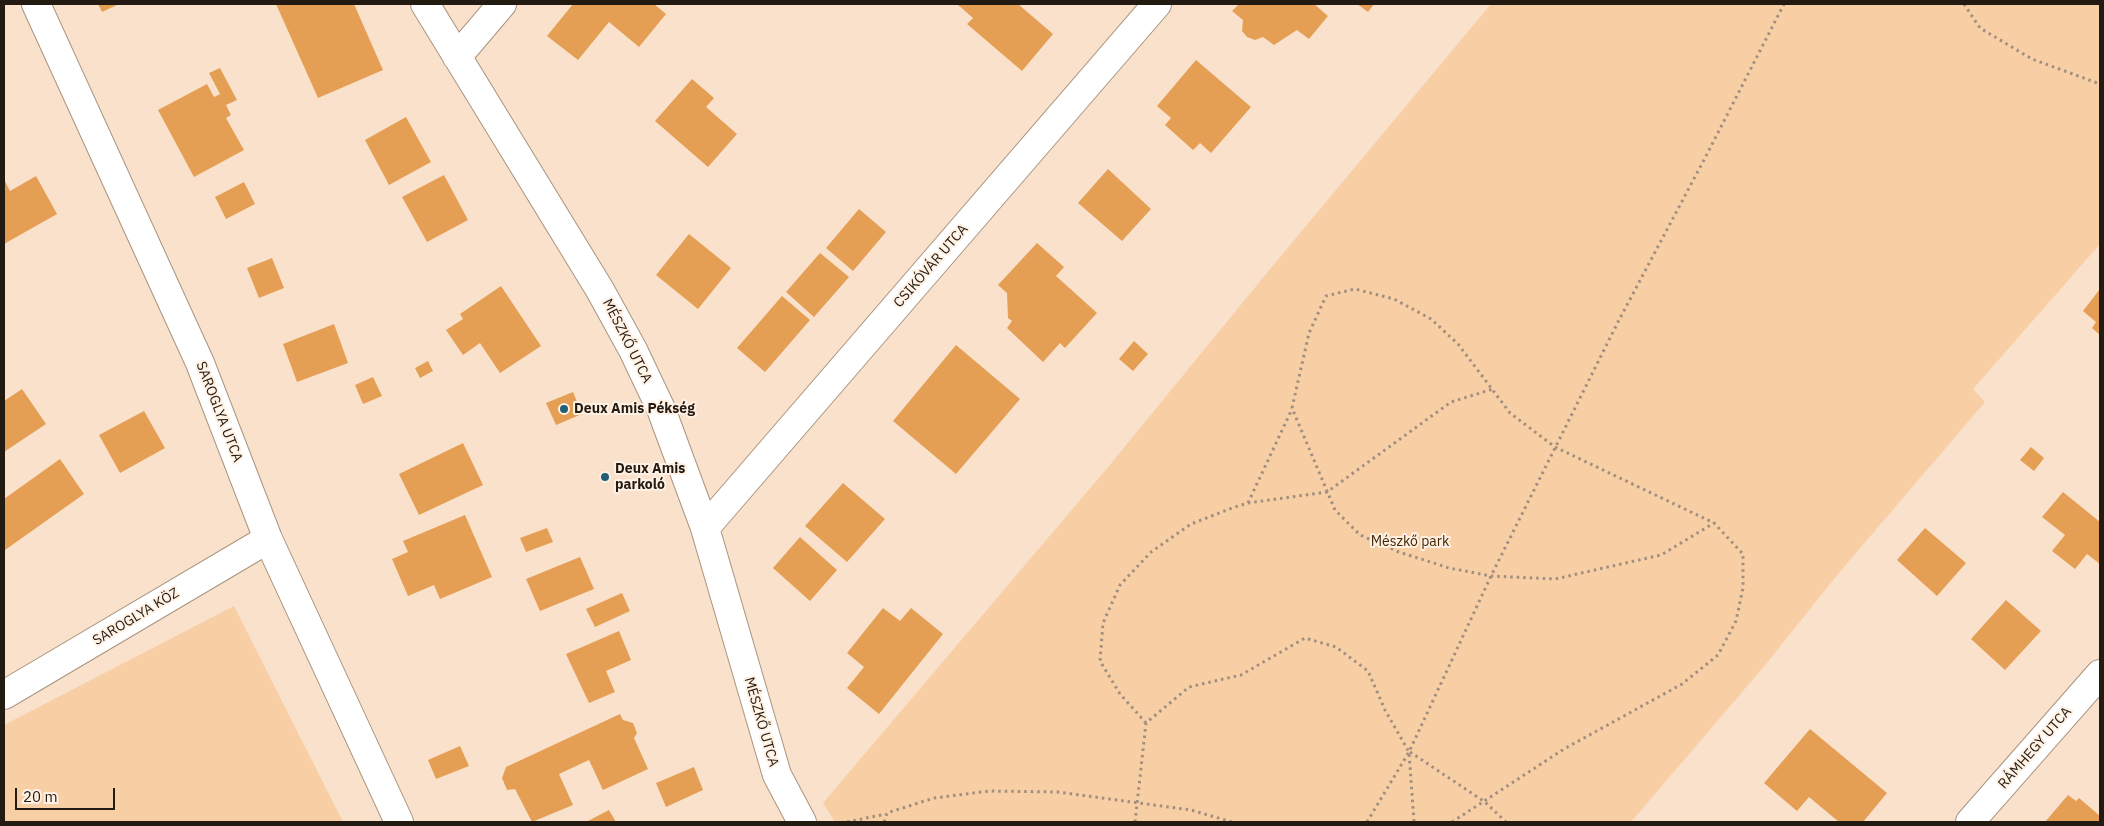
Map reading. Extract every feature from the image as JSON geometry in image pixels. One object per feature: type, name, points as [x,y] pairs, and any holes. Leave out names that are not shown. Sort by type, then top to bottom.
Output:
[{"type":"street","name":"SAROGLYA UTCA","points":[[36,4],[200,363],[268,538],[399,822]]},
{"type":"street","name":"MÉSZKŐ UTCA","points":[[425,4],[600,290],[633,350],[661,409],[705,528],[777,775],[802,822]]},
{"type":"street","points":[[457,57],[502,4]]},
{"type":"street","name":"CSIKÓVÁR UTCA","points":[[705,528],[1158,4]]},
{"type":"street","name":"SAROGLYA KÖZ","points":[[4,695],[268,538]]},
{"type":"street","name":"RÁMHEGY UTCA","points":[[1970,822],[2100,674]]},
{"type":"path","points":[[1367,822],[1410,752],[1491,576],[1619,320],[1784,4]]},
{"type":"path","points":[[1964,4],[1980,28],[2032,59],[2100,84]]},
{"type":"path","points":[[1248,503],[1292,408],[1309,333],[1326,296],[1355,289],[1394,299],[1431,319],[1458,344],[1510,413],[1556,447],[1714,523],[1743,554],[1743,588],[1736,621],[1718,655],[1682,684],[1564,749],[1452,822]]},
{"type":"path","points":[[1146,723],[1120,694],[1100,661],[1103,623],[1120,585],[1151,552],[1191,524],[1248,503],[1327,492],[1451,402],[1493,390]]},
{"type":"path","points":[[1292,408],[1336,510],[1360,535],[1399,552],[1449,568],[1491,576],[1555,579],[1661,555],[1714,523]]},
{"type":"path","points":[[1135,822],[1146,723],[1189,687],[1241,675],[1305,638],[1336,647],[1368,670],[1385,710],[1410,752],[1485,802],[1506,822]]},
{"type":"path","points":[[1410,752],[1414,822]]},
{"type":"path","points":[[847,822],[887,813],[934,798],[989,791],[1058,792],[1137,802],[1191,810],[1232,822]]},
{"type":"path","points":[[884,822],[887,813]]},
{"type":"green space","name":"Mészkő park","points":[[1491,4],[2100,4],[2100,244],[1973,389],[1985,402],[1838,574],[1766,664],[1631,822],[835,822],[823,803],[1109,466]]},
{"type":"green space","points":[[234,606],[343,822],[4,822],[4,725]]},
{"type":"building","points":[[98,4],[119,4],[102,12]]},
{"type":"building","points":[[276,4],[354,4],[383,70],[318,98]]},
{"type":"building","points":[[573,4],[654,4],[666,14],[639,47],[609,22],[578,60],[547,36]]},
{"type":"building","points":[[957,4],[1018,4],[1053,34],[1022,71],[967,24],[973,18]]},
{"type":"building","points":[[1239,4],[1314,4],[1328,16],[1309,39],[1297,30],[1274,45],[1263,37],[1255,40],[1247,37],[1242,31],[1243,20],[1232,11]]},
{"type":"building","points":[[1357,4],[1374,4],[1368,12]]},
{"type":"building","points":[[1196,60],[1251,107],[1211,153],[1200,143],[1193,150],[1165,125],[1171,118],[1157,106]]},
{"type":"building","points":[[220,68],[237,100],[226,105],[231,115],[226,118],[244,150],[194,177],[158,110],[207,84],[214,97],[220,94],[209,73]]},
{"type":"building","points":[[692,79],[714,98],[706,107],[737,134],[708,167],[655,121]]},
{"type":"building","points":[[406,117],[431,162],[389,185],[365,140]]},
{"type":"building","points":[[1108,169],[1151,209],[1122,241],[1078,203]]},
{"type":"building","points":[[444,175],[468,220],[427,242],[402,197]]},
{"type":"building","points":[[36,176],[57,214],[4,244],[4,179],[10,191]]},
{"type":"building","points":[[244,182],[255,204],[226,219],[215,197]]},
{"type":"building","points":[[859,209],[886,232],[853,271],[826,248]]},
{"type":"building","points":[[689,234],[731,268],[698,309],[656,275]]},
{"type":"building","points":[[1037,243],[1064,267],[1056,276],[1097,313],[1065,348],[1060,343],[1043,362],[1007,328],[1012,321],[1008,318],[1007,293],[998,285]]},
{"type":"building","points":[[820,253],[849,277],[814,317],[786,292]]},
{"type":"building","points":[[272,258],[284,288],[259,298],[247,268]]},
{"type":"building","points":[[501,286],[541,346],[500,373],[480,343],[463,355],[446,330],[463,319],[460,314]]},
{"type":"building","points":[[2100,289],[2100,335],[2092,328],[2096,322],[2083,311]]},
{"type":"building","points":[[782,296],[810,320],[765,372],[737,348]]},
{"type":"building","points":[[334,324],[348,363],[297,382],[283,344]]},
{"type":"building","points":[[1134,341],[1148,354],[1133,371],[1119,359]]},
{"type":"building","points":[[956,345],[1020,399],[956,474],[893,421]]},
{"type":"building","points":[[428,361],[433,371],[420,378],[415,368]]},
{"type":"building","points":[[373,377],[382,396],[363,404],[355,385]]},
{"type":"building","points":[[22,389],[46,424],[4,452],[4,401]]},
{"type":"building","name":"Deux Amis Pékség","points":[[573,392],[582,414],[556,425],[546,403]]},
{"type":"building","points":[[144,411],[165,448],[120,473],[99,435]]},
{"type":"building","points":[[463,443],[483,485],[419,515],[399,474]]},
{"type":"building","points":[[2031,447],[2044,458],[2034,471],[2020,460]]},
{"type":"building","points":[[60,459],[84,494],[5,550],[4,499]]},
{"type":"building","points":[[843,483],[885,519],[847,562],[805,526]]},
{"type":"building","points":[[2063,492],[2100,522],[2100,564],[2087,554],[2075,569],[2052,551],[2065,535],[2042,517]]},
{"type":"building","points":[[465,515],[492,577],[440,599],[434,585],[408,596],[392,559],[408,552],[403,541]]},
{"type":"building","points":[[547,528],[553,542],[526,552],[520,538]]},
{"type":"building","points":[[1925,528],[1966,563],[1937,596],[1897,560]]},
{"type":"building","points":[[800,537],[837,570],[810,601],[773,568]]},
{"type":"building","points":[[580,557],[594,589],[540,611],[526,579]]},
{"type":"building","points":[[622,593],[630,611],[595,627],[586,609]]},
{"type":"building","points":[[2006,600],[2041,631],[2005,670],[1971,639]]},
{"type":"building","points":[[883,608],[900,621],[911,608],[943,634],[879,714],[847,688],[864,667],[847,653]]},
{"type":"building","points":[[619,631],[631,660],[606,671],[615,692],[589,703],[566,654]]},
{"type":"building","points":[[620,714],[623,720],[633,723],[637,733],[634,738],[648,769],[603,790],[589,760],[559,774],[573,805],[532,822],[515,789],[507,790],[502,778],[506,767]]},
{"type":"building","points":[[1810,729],[1887,793],[1863,822],[1839,822],[1809,797],[1797,811],[1764,783]]},
{"type":"building","points":[[460,746],[469,766],[436,779],[428,760]]},
{"type":"building","points":[[694,767],[703,790],[666,807],[656,783]]},
{"type":"building","points":[[2068,795],[2076,801],[2079,798],[2100,816],[2100,822],[2045,822]]},
{"type":"building","points":[[609,810],[616,822],[586,822]]},
{"type":"place","name":"Deux Amis Pékség","points":[[564,409]]},
{"type":"place","name":"Deux Amis parkoló","points":[[605,477]]}]
